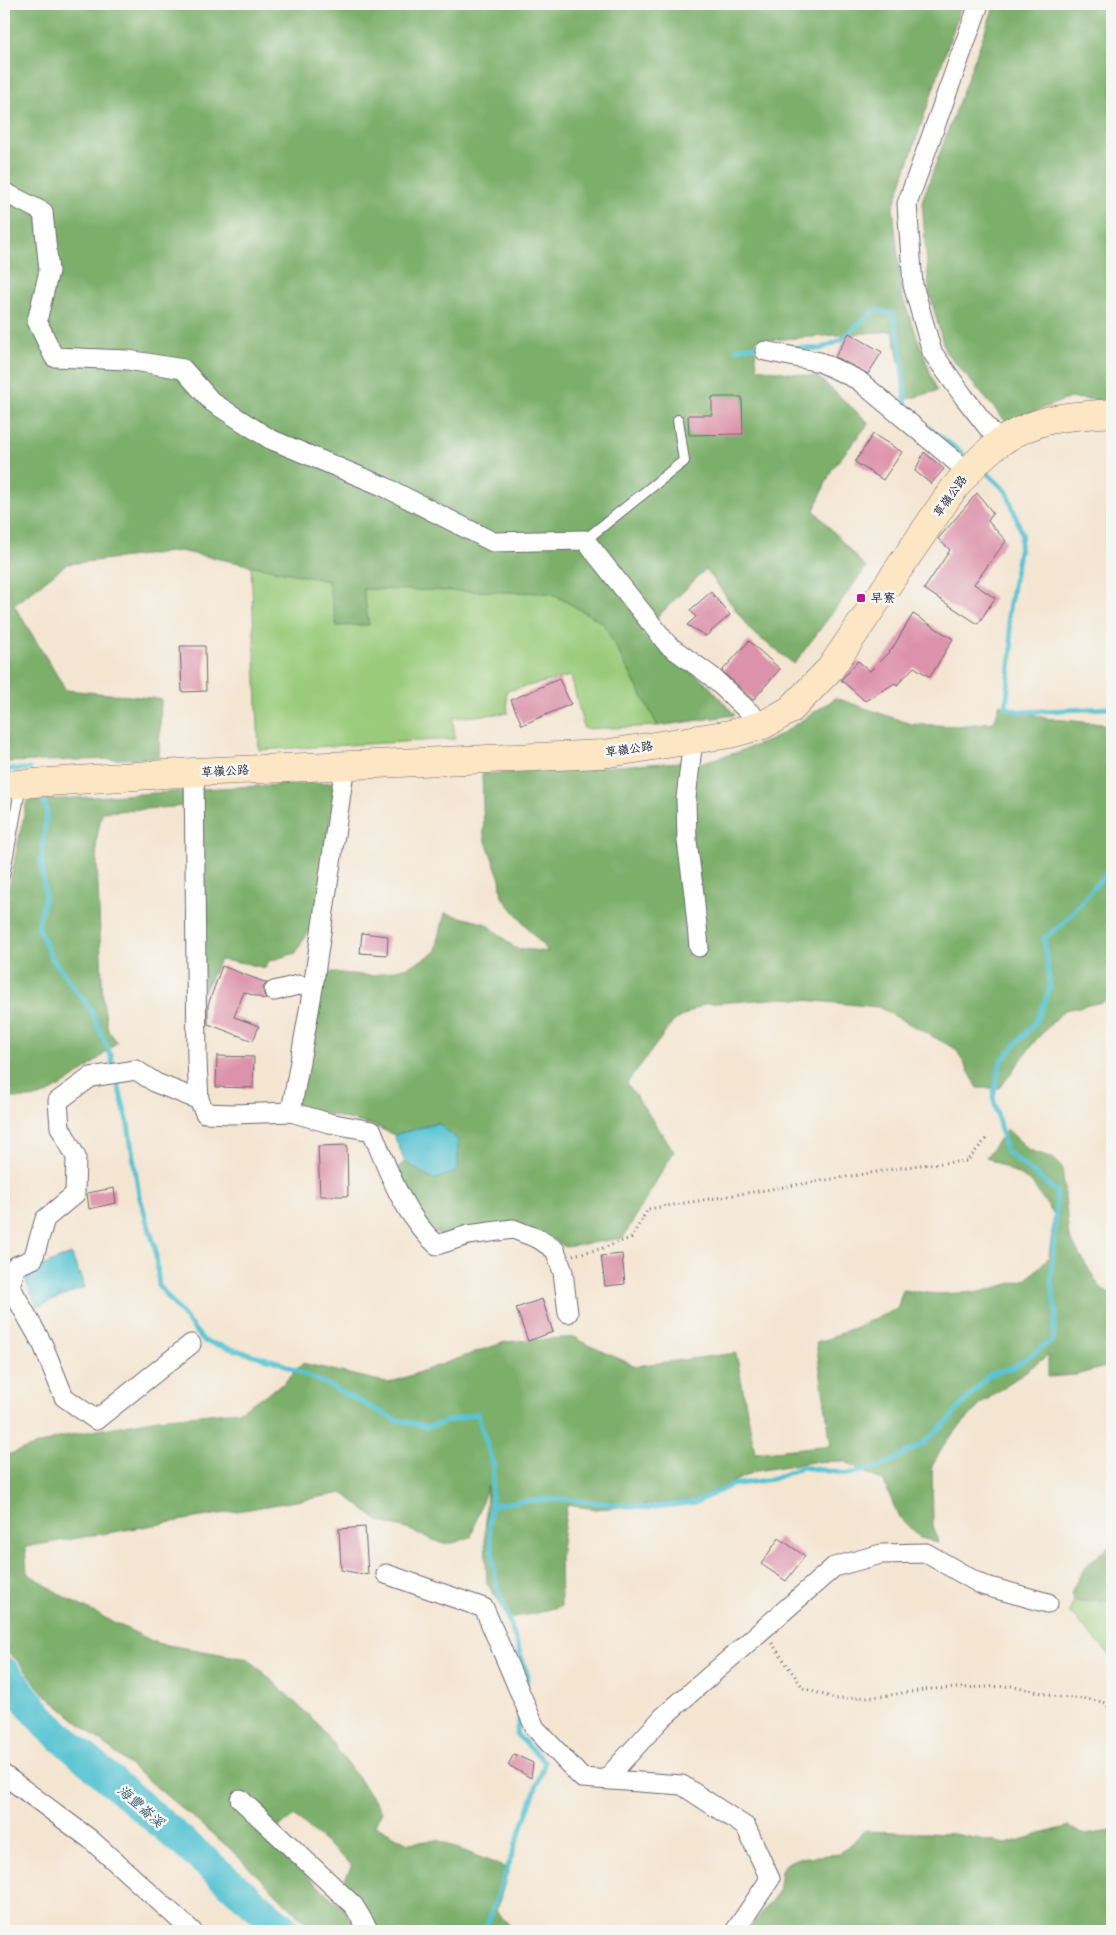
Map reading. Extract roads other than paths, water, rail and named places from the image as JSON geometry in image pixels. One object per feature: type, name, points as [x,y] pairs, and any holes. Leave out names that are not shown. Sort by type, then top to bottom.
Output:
[{"type":"main road","name":"草嶺公路","points":[[12,785],[194,772],[603,754],[730,734],[763,725],[790,710],[830,669],[967,471],[988,450],[1025,428],[1052,420],[1112,413]]},
{"type":"street","points":[[979,4],[907,204],[913,284],[932,352],[1000,443]]},
{"type":"street","points":[[4,192],[43,212],[48,271],[36,321],[54,357],[128,360],[183,369],[212,402],[270,439],[385,488],[493,542],[585,540],[668,645],[711,676],[763,725]]},
{"type":"street","points":[[765,351],[820,362],[858,380],[967,471]]},
{"type":"street","points":[[694,740],[686,798],[686,841],[699,947]]},
{"type":"street","points":[[291,1112],[313,988],[345,766]]},
{"type":"street","points":[[194,772],[197,1061],[199,1100],[205,1113],[291,1112],[372,1132],[388,1174],[424,1234],[437,1245],[468,1235],[513,1229],[539,1239],[555,1250],[563,1272],[568,1313]]},
{"type":"street","points":[[274,992],[298,985],[313,988]]},
{"type":"street","points":[[191,1344],[96,1420],[64,1398],[43,1345],[10,1286],[16,1266],[33,1259],[45,1219],[75,1194],[76,1157],[60,1127],[58,1101],[91,1077],[136,1070],[156,1083],[199,1100]]},
{"type":"street","points":[[606,1779],[663,1717],[834,1567],[881,1554],[926,1553],[982,1585],[1048,1603]]},
{"type":"street","points":[[386,1574],[484,1608],[516,1686],[536,1728],[582,1778],[682,1785],[746,1827],[770,1879],[735,1931]]},
{"type":"street","points":[[4,1775],[90,1839],[192,1931]]},
{"type":"street","points":[[240,1798],[354,1906],[369,1931]]},
{"type":"lane","points":[[585,540],[684,461],[678,420]]},
{"type":"lane","points":[[4,876],[12,785]]},
{"type":"water","points":[[438,1123],[458,1140],[458,1171],[433,1180],[405,1162],[394,1135]]},
{"type":"water","points":[[71,1254],[85,1287],[37,1307],[23,1274]]},
{"type":"waterway","points":[[786,347],[820,349],[841,340],[875,310],[893,314],[901,350],[906,409],[910,412]]},
{"type":"waterway","points":[[736,349],[763,345]]},
{"type":"waterway","points":[[924,424],[963,454]]},
{"type":"waterway","points":[[983,469],[1007,492],[1022,534],[1008,615],[1012,648],[1006,707],[1020,712],[1112,708]]},
{"type":"waterway","points":[[4,769],[30,769]]},
{"type":"waterway","points":[[42,798],[47,811],[41,859],[45,895],[38,927],[51,957],[91,1010],[111,1056],[128,1124],[139,1195],[155,1247],[159,1286],[204,1341],[278,1362],[394,1419],[428,1427],[477,1413],[494,1467],[489,1526],[496,1583],[528,1676],[525,1689]]},
{"type":"waterway","points":[[491,1505],[563,1499],[648,1508],[696,1502],[732,1485],[773,1479],[802,1467],[848,1474],[883,1466],[925,1442],[947,1422],[989,1375],[1014,1367],[1053,1340],[1056,1313],[1051,1283],[1057,1192],[1006,1151],[993,1097],[1001,1061],[1036,1022],[1050,988],[1044,938],[1064,923],[1112,866]]},
{"type":"waterway","name":"海豐崙溪","points":[[4,1672],[47,1725],[286,1931]]},
{"type":"waterway","points":[[485,1931],[545,1762],[516,1734],[521,1710]]},
{"type":"place","name":"早寮","points":[[861,598]]}]
